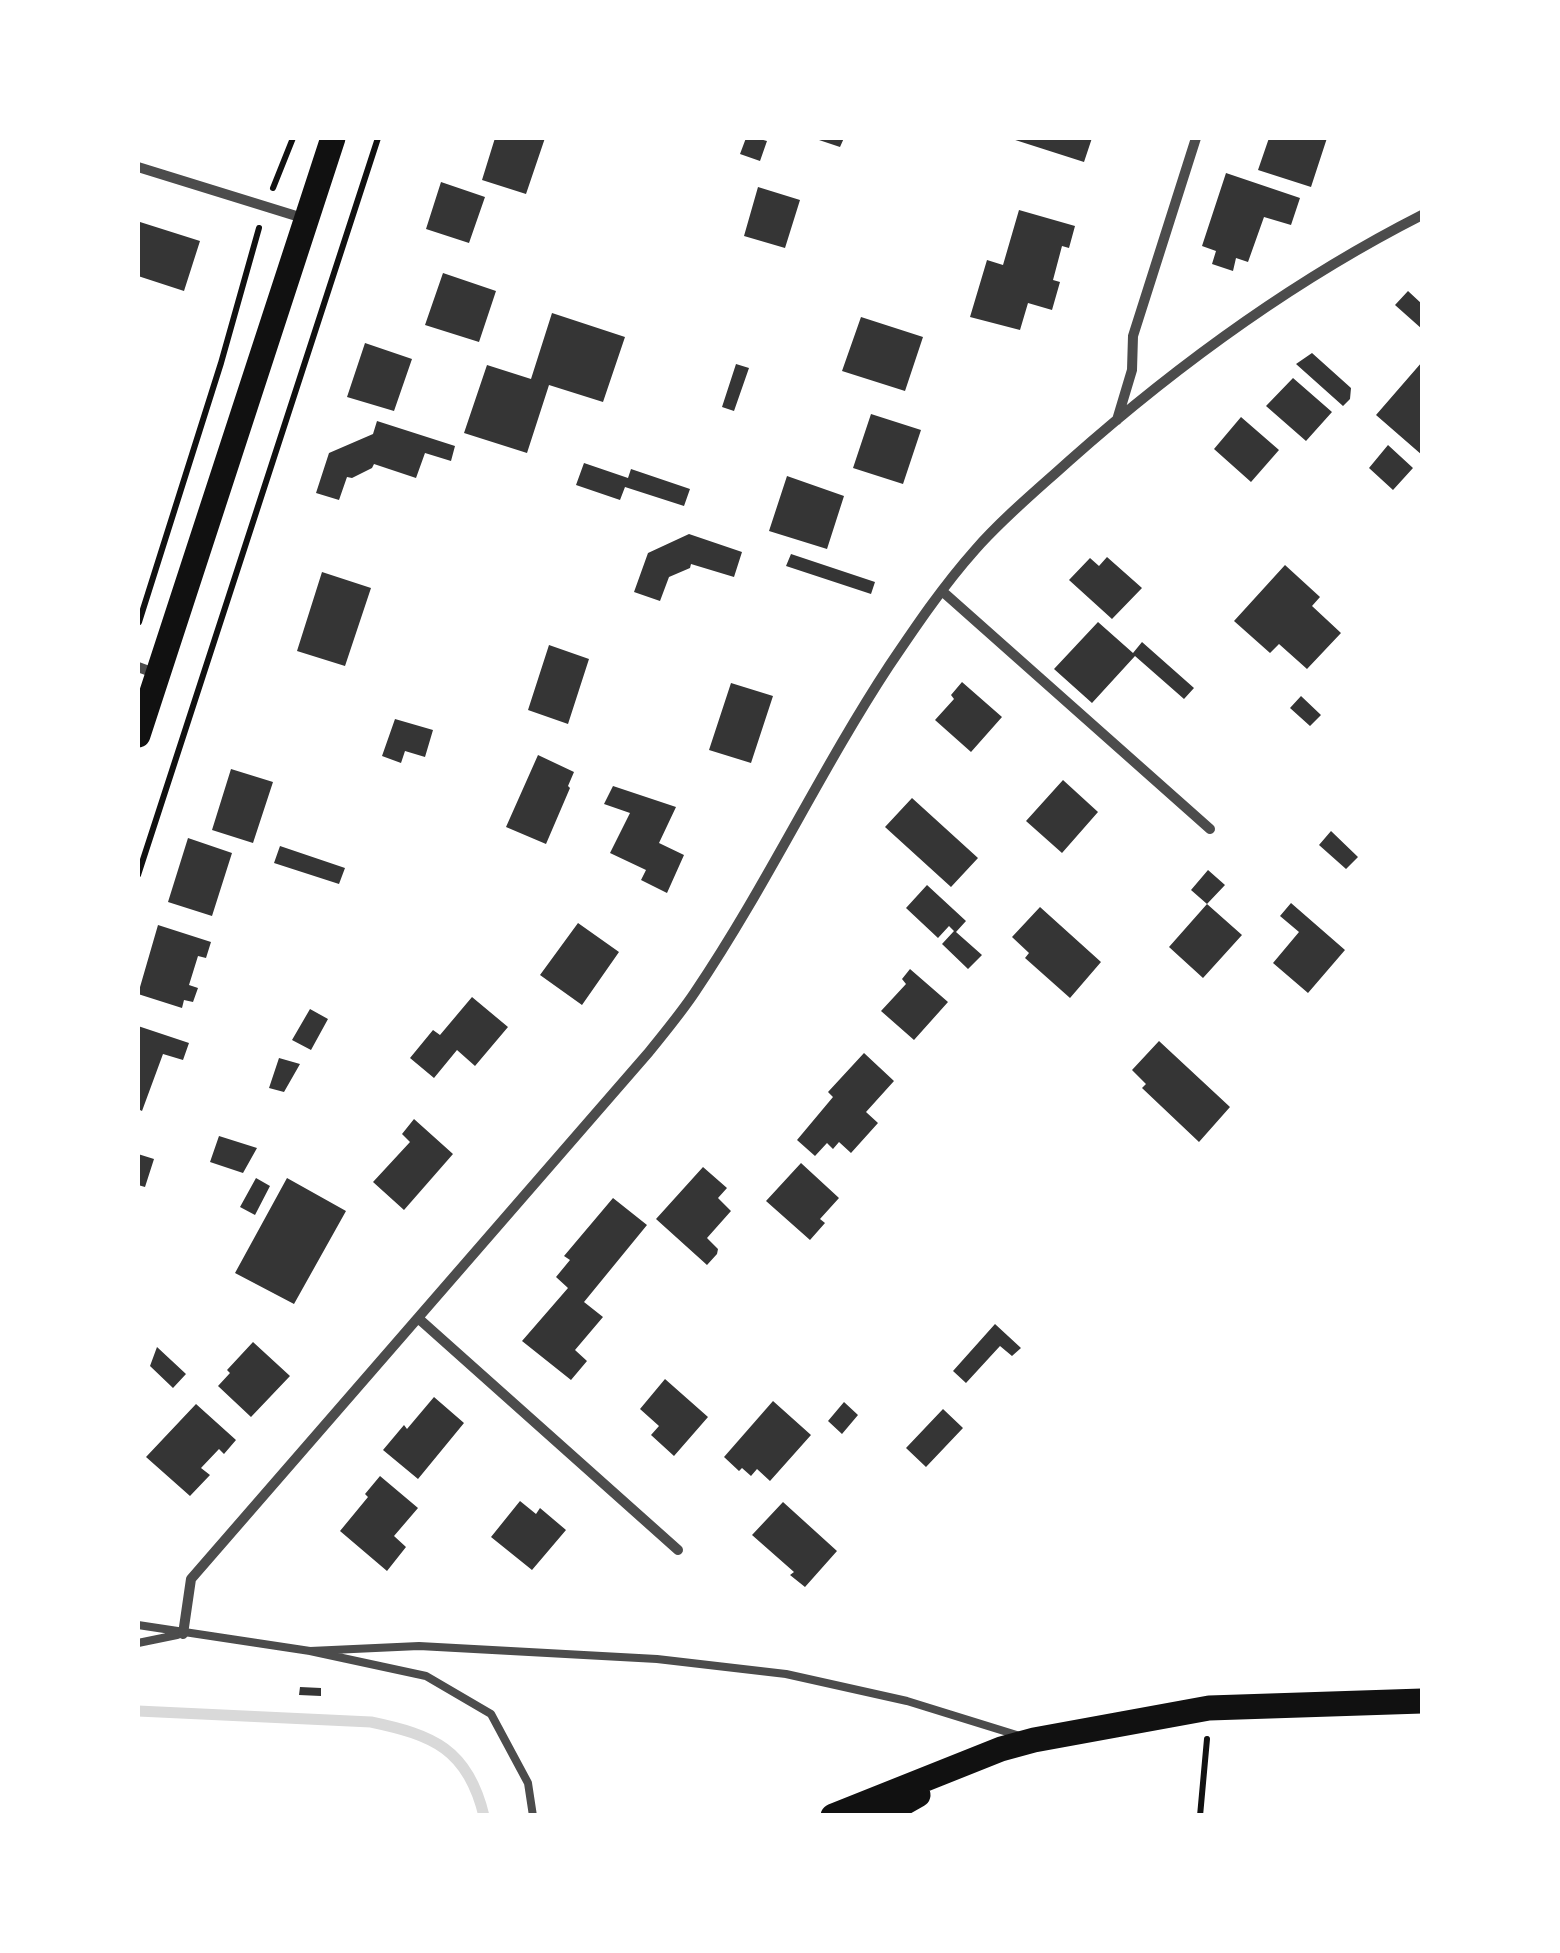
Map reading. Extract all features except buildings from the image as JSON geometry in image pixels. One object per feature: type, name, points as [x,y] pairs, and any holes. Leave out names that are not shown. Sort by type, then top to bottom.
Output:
[{"type":"main road","points":[[138,735],[148,671],[333,138]]},
{"type":"main road","points":[[833,1816],[1001,1749],[1034,1740],[1210,1708],[1422,1702]]},
{"type":"main road","points":[[881,1816],[1001,1749]]},
{"type":"street","points":[[1117,420],[1132,370],[1133,336],[1196,138]]},
{"type":"street","points":[[138,167],[306,220]]},
{"type":"street","points":[[183,1634],[191,1580],[649,1052],[693,996],[888,667],[977,548],[1025,500],[1117,420],[1218,342],[1314,275],[1422,215]]},
{"type":"street","points":[[942,591],[1210,829]]},
{"type":"street","points":[[418,1318],[678,1550]]},
{"type":"lane","points":[[138,1625],[310,1652],[426,1676],[491,1714],[528,1783],[533,1816]]},
{"type":"lane","points":[[138,1643],[183,1634]]},
{"type":"lane","points":[[310,1652],[419,1646],[657,1660],[786,1674],[907,1701],[1034,1740]]},
{"type":"path","points":[[138,627],[265,207],[293,138]]},
{"type":"path","points":[[138,875],[378,138]]},
{"type":"path","points":[[1200,1816],[1210,1708]]},
{"type":"waterway","points":[[138,1711],[371,1722],[413,1733],[458,1760],[477,1793],[484,1816]]}]
